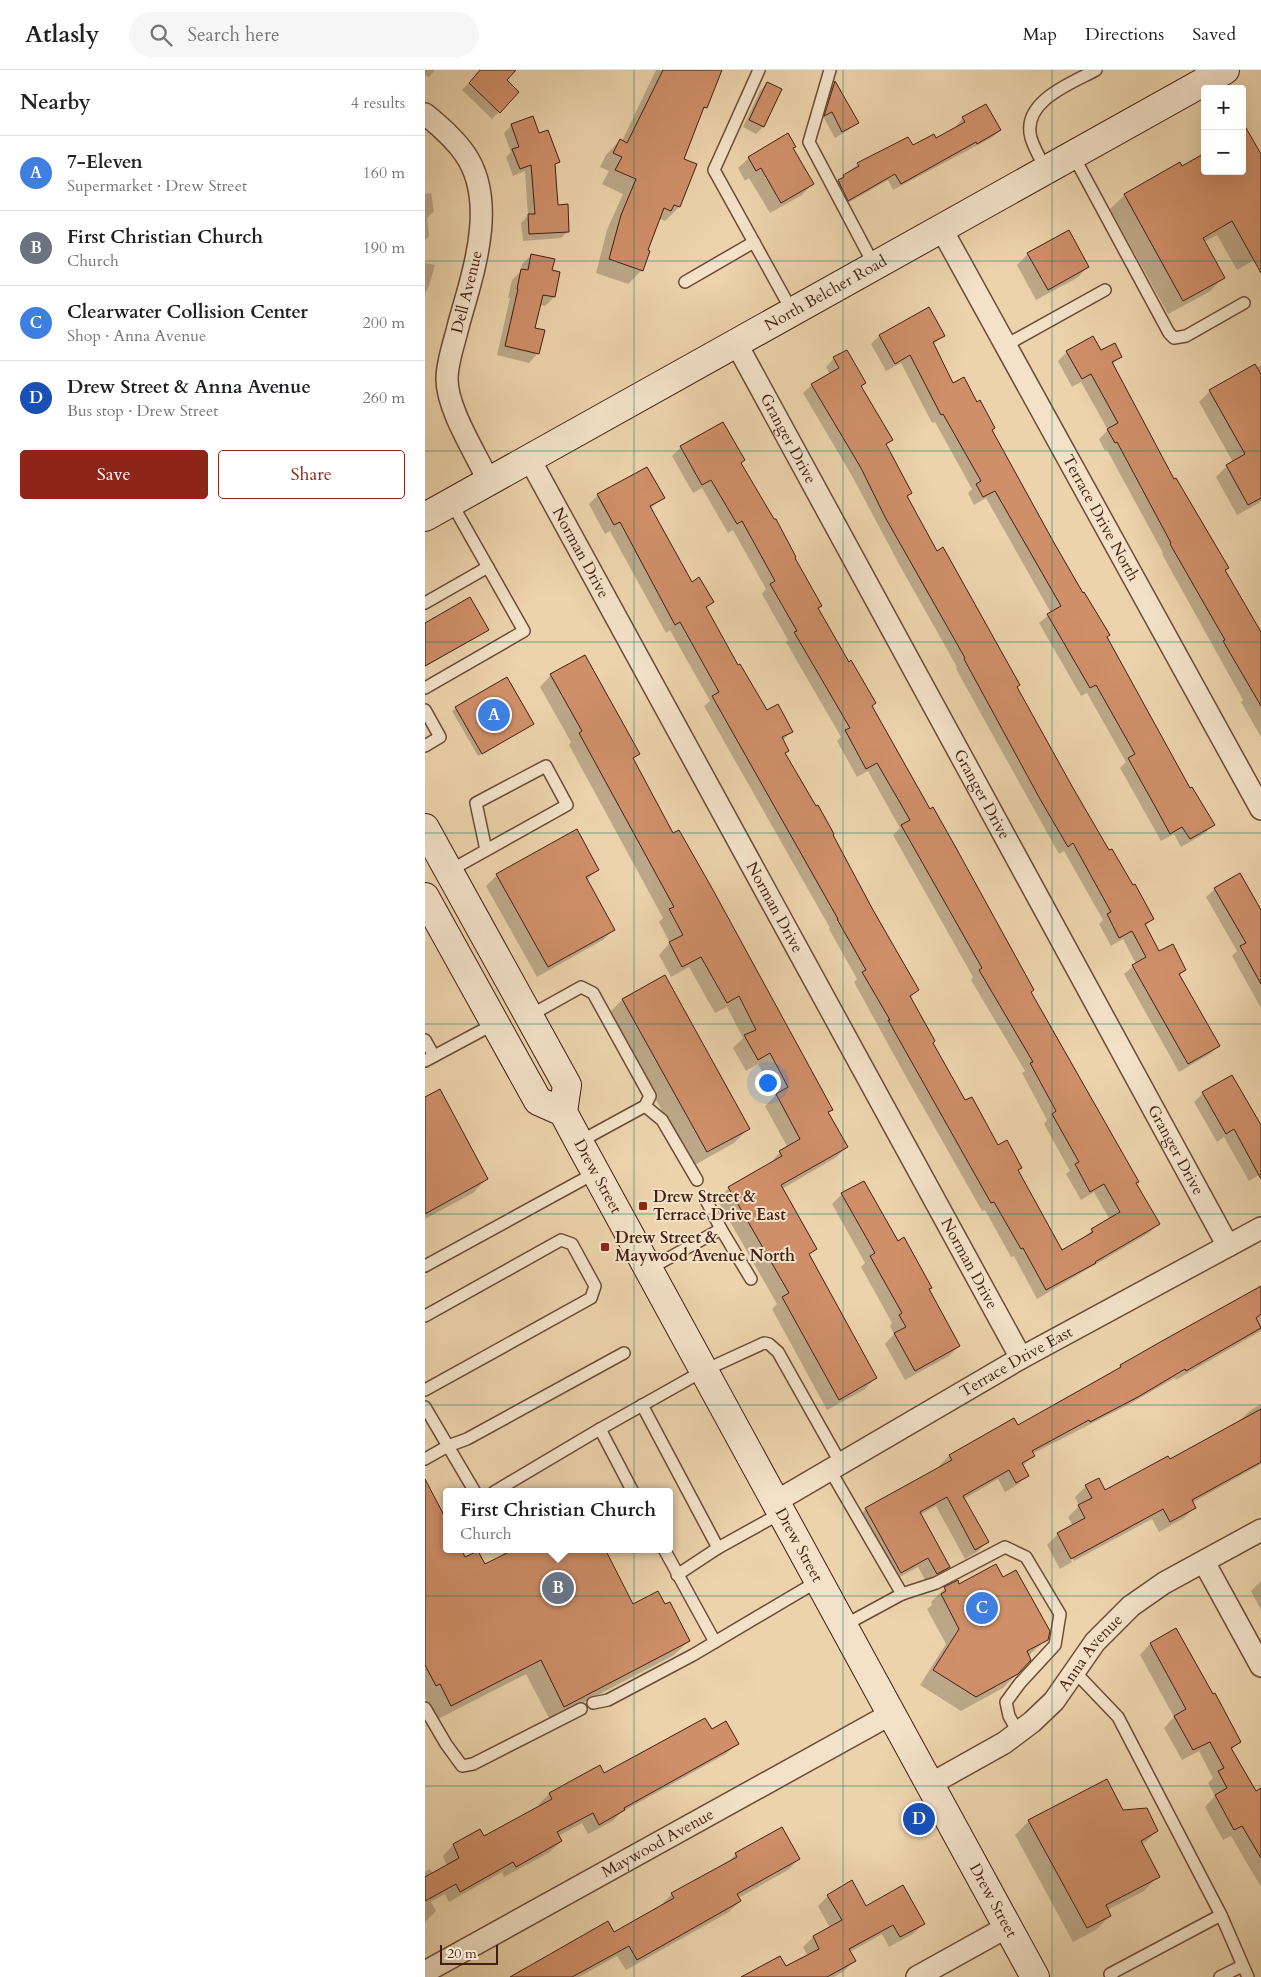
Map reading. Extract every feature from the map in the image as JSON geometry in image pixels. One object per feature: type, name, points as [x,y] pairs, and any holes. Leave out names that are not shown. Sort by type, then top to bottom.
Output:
[{"type":"main road","name":"North Belcher Road","points":[[425,516],[1225,70]]},
{"type":"main road","points":[[425,828],[567,1085],[563,1112],[538,1101],[425,897]]},
{"type":"main road","name":"Drew Street","points":[[563,1112],[647,1270],[1035,1977]]},
{"type":"street","name":"Dell Avenue","points":[[425,114],[455,140],[467,155],[477,178],[481,210],[479,248],[447,378],[449,400],[488,480]]},
{"type":"street","name":"Terrace Drive North","points":[[941,228],[1261,809]]},
{"type":"street","name":"Granger Drive","points":[[736,343],[1228,1246]]},
{"type":"street","name":"Norman Drive","points":[[529,458],[1021,1358]]},
{"type":"street","name":"Terrace Drive East","points":[[778,1508],[836,1467],[1021,1358],[1261,1228]]},
{"type":"street","name":"Anna Avenue","points":[[929,1785],[1004,1743],[1032,1722],[1054,1701],[1095,1642],[1131,1606],[1164,1583],[1261,1530]]},
{"type":"street","points":[[1204,1562],[1261,1666]]},
{"type":"street","name":"Maywood Avenue","points":[[425,1972],[891,1714]]},
{"type":"street","points":[[917,1977],[1007,1927]]},
{"type":"lane","points":[[759,70],[714,170],[792,311]]},
{"type":"lane","points":[[829,70],[809,142],[874,265]]},
{"type":"lane","points":[[1046,170],[1030,137],[1031,117],[1039,105],[1056,92],[1096,70]]},
{"type":"lane","points":[[1073,154],[1169,333],[1174,338],[1186,336],[1243,303]]},
{"type":"lane","points":[[685,282],[754,242]]},
{"type":"lane","points":[[1006,345],[1105,290]]},
{"type":"lane","points":[[425,688],[524,631],[451,502]]},
{"type":"lane","points":[[425,602],[488,567]]},
{"type":"lane","points":[[425,710],[440,737],[425,746]]},
{"type":"lane","points":[[449,871],[567,805],[546,766],[475,803],[486,850]]},
{"type":"lane","points":[[529,1016],[581,988],[593,993],[650,1096],[645,1106],[579,1142]]},
{"type":"lane","points":[[425,1040],[429,1058],[494,1024]]},
{"type":"lane","points":[[645,1106],[662,1120],[697,1180]]},
{"type":"lane","points":[[425,1266],[595,1173]]},
{"type":"lane","points":[[706,1200],[751,1279]]},
{"type":"lane","points":[[647,1270],[721,1229]]},
{"type":"lane","points":[[425,1316],[561,1240],[572,1244],[595,1286],[591,1298],[425,1390]]},
{"type":"lane","points":[[501,1488],[600,1429],[703,1372],[758,1344],[769,1344],[779,1352],[902,1594]]},
{"type":"lane","points":[[425,1459],[448,1446],[467,1439],[624,1353]]},
{"type":"lane","points":[[642,1405],[718,1548]]},
{"type":"lane","points":[[425,1407],[473,1488]]},
{"type":"lane","points":[[600,1429],[631,1488]]},
{"type":"lane","points":[[677,1575],[778,1508]]},
{"type":"lane","points":[[843,1626],[902,1594],[936,1582],[1005,1547],[1026,1557],[1061,1614],[1055,1645],[1020,1683],[1006,1702],[1009,1716],[1017,1732]]},
{"type":"lane","points":[[666,1553],[715,1642]]},
{"type":"lane","points":[[593,1703],[609,1700],[715,1642],[818,1581]]},
{"type":"lane","points":[[1075,1672],[1118,1717],[1221,1915],[1248,1977]]},
{"type":"lane","points":[[425,1708],[446,1744],[462,1766],[473,1764],[581,1709]]},
{"type":"lane","points":[[1112,1977],[1110,1974],[1221,1915]]},
{"type":"lane","points":[[1220,1977],[1242,1966]]},
{"type":"building","points":[[480,70],[516,70],[507,80],[519,92],[500,113],[469,83]]},
{"type":"building","points":[[663,70],[722,70],[707,108],[704,107],[684,159],[697,164],[680,207],[674,205],[671,211],[664,208],[648,250],[650,251],[643,271],[609,259],[621,215],[636,179],[615,170],[622,157],[613,153],[620,139],[627,143]]},
{"type":"building","points":[[835,81],[859,123],[842,132],[832,112],[824,116]]},
{"type":"building","points":[[767,82],[782,89],[764,127],[749,120]]},
{"type":"building","points":[[986,104],[1001,130],[901,184],[895,174],[848,201],[838,180],[859,166],[857,163],[908,137],[913,145],[934,134],[936,138],[965,122],[962,117]]},
{"type":"building","points":[[533,116],[539,133],[548,130],[560,162],[555,164],[558,205],[568,204],[569,232],[529,234],[528,214],[535,214],[531,165],[520,169],[512,149],[519,147],[511,124]]},
{"type":"building","points":[[1246,128],[1261,154],[1261,273],[1232,221],[1203,238],[1225,278],[1183,301],[1124,194],[1180,162],[1182,166],[1201,155],[1201,175],[1246,175]]},
{"type":"building","points":[[788,133],[796,147],[793,148],[814,184],[781,203],[761,168],[756,171],[748,157]]},
{"type":"building","points":[[1069,230],[1089,267],[1048,290],[1027,253]]},
{"type":"building","points":[[531,254],[555,259],[552,270],[560,272],[555,297],[543,295],[535,328],[545,330],[539,354],[505,346],[521,269],[528,270]]},
{"type":"building","points":[[929,307],[945,336],[933,342],[953,383],[964,377],[977,402],[980,400],[995,428],[992,430],[1053,541],[1110,635],[1107,637],[1190,788],[1192,787],[1215,825],[1190,839],[1182,827],[1170,834],[1128,758],[1135,754],[1096,685],[1090,688],[1047,614],[1061,606],[995,491],[983,497],[976,484],[981,481],[943,414],[941,415],[910,355],[895,364],[879,335]]},
{"type":"building","points":[[1093,336],[1101,350],[1115,343],[1122,357],[1112,362],[1174,479],[1176,478],[1229,568],[1225,570],[1261,632],[1261,706],[1170,544],[1117,442],[1115,443],[1107,429],[1118,423],[1091,374],[1082,379],[1066,351]]},
{"type":"building","points":[[847,350],[866,383],[861,386],[893,440],[886,444],[912,493],[907,496],[937,551],[943,547],[1020,685],[1017,687],[1073,788],[1109,850],[1112,849],[1133,885],[1135,884],[1154,919],[1145,924],[1159,951],[1173,944],[1186,970],[1179,974],[1220,1046],[1188,1064],[1132,965],[1146,957],[1132,931],[1119,938],[1107,914],[1111,912],[1073,843],[1068,847],[1040,799],[965,658],[885,517],[861,468],[811,384],[839,368],[833,357]]},
{"type":"building","points":[[1255,364],[1261,374],[1261,498],[1248,505],[1226,465],[1245,454],[1209,390]]},
{"type":"building","points":[[723,422],[745,460],[741,463],[774,519],[776,519],[822,606],[818,608],[849,662],[851,660],[876,703],[872,706],[930,809],[933,807],[955,846],[1034,990],[1031,992],[1139,1182],[1136,1183],[1160,1224],[1096,1263],[1046,1290],[1023,1248],[1021,1249],[994,1202],[991,1203],[888,1020],[890,1020],[862,972],[866,970],[712,696],[719,692],[680,622],[675,625],[620,522],[614,525],[597,494],[647,467],[665,498],[650,506],[692,582],[699,577],[714,602],[706,607],[738,665],[740,664],[767,710],[778,704],[793,732],[782,737],[789,751],[785,753],[816,806],[818,805],[873,910],[919,990],[910,996],[935,1041],[933,1043],[965,1100],[972,1097],[998,1145],[1007,1140],[1022,1168],[1018,1170],[1062,1250],[1093,1232],[1091,1229],[1120,1212],[1104,1184],[1090,1192],[1075,1164],[1079,1162],[1052,1114],[1056,1111],[1030,1063],[1033,1062],[979,970],[982,968],[901,825],[910,820],[877,763],[866,769],[845,730],[850,728],[794,632],[797,631],[770,584],[775,581],[742,521],[737,524],[711,480],[702,485],[680,446]]},
{"type":"building","points":[[470,597],[489,630],[425,666],[425,623]]},
{"type":"building","points":[[585,655],[640,754],[633,758],[673,833],[679,830],[713,890],[833,1110],[828,1112],[848,1147],[781,1185],[817,1249],[809,1254],[877,1378],[839,1400],[782,1297],[789,1293],[728,1187],[782,1156],[779,1151],[800,1139],[776,1094],[788,1087],[770,1053],[758,1060],[744,1035],[756,1030],[739,996],[727,1003],[701,957],[682,967],[669,942],[683,935],[669,909],[674,907],[579,733],[582,731],[550,674]]},
{"type":"building","points":[[507,677],[534,724],[482,754],[455,707]]},
{"type":"building","points":[[577,829],[599,870],[586,877],[615,930],[548,967],[496,874]]},
{"type":"building","points":[[1240,873],[1261,910],[1261,984],[1240,946],[1246,943],[1214,888]]},
{"type":"building","points":[[665,975],[750,1129],[707,1152],[622,999]]},
{"type":"building","points":[[1232,1075],[1261,1125],[1261,1179],[1234,1129],[1226,1134],[1202,1092]]},
{"type":"building","points":[[440,1089],[488,1179],[425,1214],[425,1097]]},
{"type":"building","points":[[864,1181],[898,1241],[904,1237],[932,1288],[929,1289],[960,1346],[915,1371],[894,1333],[906,1327],[899,1315],[902,1313],[870,1256],[875,1253],[841,1193]]},
{"type":"building","points":[[1261,1286],[1261,1314],[1256,1318],[1261,1328],[1138,1397],[1090,1422],[1089,1420],[1032,1451],[1035,1456],[1022,1463],[1029,1476],[1016,1483],[1009,1470],[963,1496],[989,1542],[975,1550],[947,1497],[920,1512],[950,1567],[937,1574],[928,1558],[901,1573],[865,1508],[952,1460],[949,1455],[1014,1418],[1018,1425]]},
{"type":"building","points":[[1261,1409],[1261,1462],[1192,1500],[1196,1508],[1170,1522],[1163,1509],[1071,1559],[1057,1533],[1085,1518],[1078,1505],[1092,1498],[1085,1485],[1099,1478],[1105,1490],[1168,1456],[1170,1459]]},
{"type":"building","points":[[425,1479],[443,1513],[443,1553],[463,1553],[465,1557],[479,1553],[485,1564],[507,1553],[607,1553],[633,1604],[658,1591],[665,1604],[670,1602],[690,1641],[564,1707],[541,1660],[451,1706],[440,1684],[436,1686],[425,1665]]},
{"type":"building","points":[[996,1564],[1003,1577],[1016,1570],[1050,1631],[1048,1640],[1027,1651],[1031,1660],[1018,1674],[976,1697],[933,1670],[959,1629],[941,1594],[946,1591],[944,1587],[958,1580],[959,1584]]},
{"type":"building","points":[[1176,1628],[1213,1694],[1215,1693],[1241,1742],[1231,1748],[1256,1791],[1261,1788],[1261,1858],[1242,1826],[1234,1830],[1215,1795],[1227,1788],[1218,1771],[1224,1768],[1210,1742],[1193,1750],[1174,1716],[1186,1709],[1150,1643]]},
{"type":"building","points":[[705,1718],[712,1729],[726,1721],[739,1744],[624,1808],[625,1810],[599,1825],[593,1813],[557,1832],[562,1841],[516,1867],[513,1862],[460,1892],[456,1884],[425,1901],[425,1877],[459,1858],[453,1844],[480,1829],[484,1836],[552,1799],[549,1793],[600,1765],[604,1773]]},
{"type":"building","points":[[1107,1779],[1123,1810],[1147,1808],[1158,1831],[1141,1841],[1160,1877],[1106,1905],[1111,1916],[1087,1928],[1028,1820]]},
{"type":"building","points":[[782,1827],[800,1859],[737,1894],[741,1901],[637,1960],[629,1946],[572,1977],[510,1977],[608,1921],[614,1932],[674,1898],[671,1893],[737,1857],[735,1853]]},
{"type":"building","points":[[852,1880],[866,1906],[903,1885],[925,1924],[900,1937],[893,1925],[849,1949],[856,1961],[827,1977],[741,1977],[780,1956],[786,1966],[819,1949],[813,1936],[842,1920],[827,1895]]},
{"type":"place","name":"7-Eleven","points":[[494,715]]},
{"type":"place","name":"Drew Street & Terrace Drive East","points":[[643,1206]]},
{"type":"place","name":"Drew Street & Maywood Avenue North","points":[[605,1247]]},
{"type":"place","name":"First Christian Church","points":[[558,1588]]},
{"type":"place","name":"Clearwater Collision Center","points":[[982,1608]]},
{"type":"place","name":"Drew Street & Anna Avenue","points":[[919,1819]]}]
